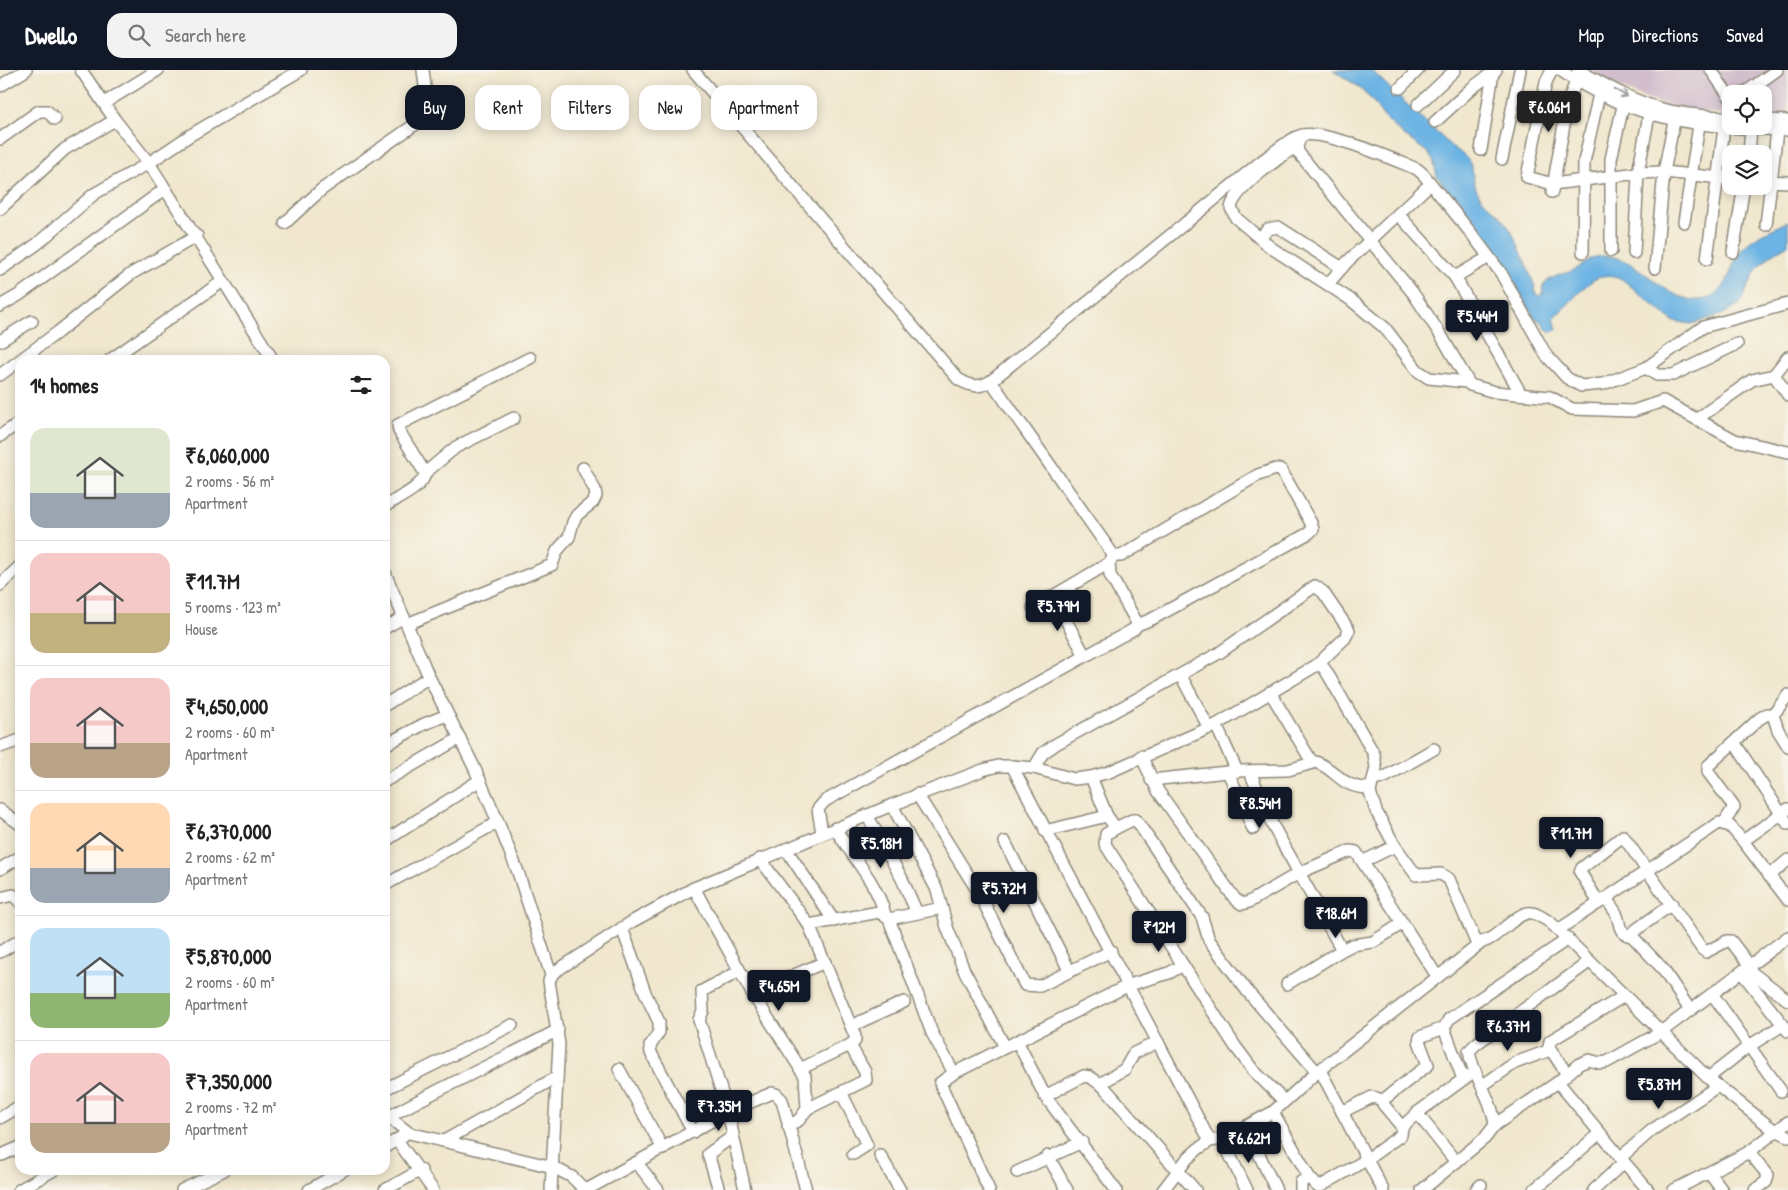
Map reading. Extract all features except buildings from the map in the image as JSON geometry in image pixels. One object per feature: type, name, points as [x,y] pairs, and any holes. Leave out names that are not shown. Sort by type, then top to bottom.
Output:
[{"type":"street","points":[[0,86],[26,70]]},
{"type":"street","points":[[81,70],[115,120],[150,163],[270,355]]},
{"type":"street","points":[[104,103],[158,70]]},
{"type":"street","points":[[0,270],[37,244],[86,200],[301,70]]},
{"type":"street","points":[[285,223],[320,190],[420,121],[425,105],[423,70]]},
{"type":"street","points":[[693,70],[958,379],[967,385],[978,387],[991,381],[1263,160],[1299,141],[1315,135],[1330,138],[1417,168],[1490,257],[1546,355],[1567,378],[1581,386],[1603,384],[1646,368],[1703,327],[1786,307]]},
{"type":"street","points":[[1400,88],[1418,70]]},
{"type":"street","points":[[1418,105],[1456,70]]},
{"type":"street","points":[[1502,159],[1520,70]]},
{"type":"street","points":[[1552,70],[1546,82],[1527,177],[1553,188],[1610,176],[1638,173],[1664,172],[1722,178]]},
{"type":"street","points":[[1560,70],[1661,109],[1686,114],[1722,117]]},
{"type":"street","points":[[1711,70],[1722,86]]},
{"type":"street","points":[[1755,85],[1776,70]]},
{"type":"street","points":[[1435,122],[1472,88],[1495,71]]},
{"type":"street","points":[[1481,150],[1495,71]]},
{"type":"street","points":[[1553,188],[1568,102],[1577,76]]},
{"type":"street","points":[[1577,76],[1599,94],[1623,106],[1674,121],[1722,128]]},
{"type":"street","points":[[1582,252],[1584,162],[1599,94]]},
{"type":"street","points":[[1611,251],[1610,176],[1614,138],[1623,106]]},
{"type":"street","points":[[0,139],[39,111],[47,111],[55,119]]},
{"type":"street","points":[[1634,253],[1638,173],[1649,115]]},
{"type":"street","points":[[0,209],[65,149],[115,120]]},
{"type":"street","points":[[1772,120],[1788,121]]},
{"type":"street","points":[[1655,268],[1664,172],[1674,121]]},
{"type":"street","points":[[1684,222],[1699,125]]},
{"type":"street","points":[[1772,166],[1782,130]]},
{"type":"street","points":[[1707,259],[1723,135]]},
{"type":"street","points":[[1299,141],[1265,168],[1232,203],[1231,208],[1236,218],[1286,258],[1328,284],[1385,328],[1418,371],[1429,378],[1466,382]]},
{"type":"street","points":[[1299,141],[1310,167],[1372,240],[1425,310],[1466,382],[1474,388],[1550,397],[1572,409],[1633,411],[1658,401],[1663,401],[1735,440],[1788,452]]},
{"type":"street","points":[[1772,181],[1788,182]]},
{"type":"street","points":[[1328,284],[1342,268],[1430,184]]},
{"type":"street","points":[[0,306],[19,295],[165,189]]},
{"type":"street","points":[[1733,252],[1742,195]]},
{"type":"street","points":[[1766,224],[1767,195]]},
{"type":"street","points":[[1398,214],[1455,277],[1521,394]]},
{"type":"street","points":[[1260,238],[1268,229],[1278,227],[1342,268]]},
{"type":"street","points":[[26,355],[130,274],[197,236]]},
{"type":"street","points":[[1455,277],[1490,257]]},
{"type":"street","points":[[117,355],[223,281]]},
{"type":"street","points":[[0,341],[32,321]]},
{"type":"street","points":[[1646,368],[1657,375],[1665,377],[1674,375],[1737,344]]},
{"type":"street","points":[[1697,419],[1752,380],[1774,375],[1788,357]]},
{"type":"street","points":[[390,503],[420,484],[425,478],[425,473],[399,431],[398,425],[530,358]]},
{"type":"street","points":[[0,374],[15,363]]},
{"type":"street","points":[[1774,375],[1788,395]]},
{"type":"street","points":[[991,381],[1112,560],[1110,575],[1137,625]]},
{"type":"street","points":[[425,473],[451,449],[514,418]]},
{"type":"street","points":[[0,436],[15,426]]},
{"type":"street","points":[[390,626],[552,565],[557,551],[569,537],[577,515],[593,502],[596,496],[595,490],[583,468]]},
{"type":"street","points":[[822,833],[818,809],[825,801],[1134,629],[1137,625],[1152,620],[1309,533],[1313,529],[1281,470],[1276,469],[1258,475],[1033,608]]},
{"type":"street","points":[[0,585],[15,571]]},
{"type":"street","points":[[390,584],[429,677],[480,780],[498,822],[518,872],[551,975],[549,981],[558,1030],[551,1190]]},
{"type":"street","points":[[551,975],[622,928],[694,888],[917,794],[998,766],[1034,768],[1074,778],[1091,777],[1109,772],[1141,756],[1212,726],[1317,665],[1345,638],[1349,630],[1323,592],[1315,586],[1254,630],[1181,676],[1056,744],[1043,753],[1034,768]]},
{"type":"street","points":[[1053,596],[1086,656]]},
{"type":"street","points":[[1317,665],[1326,671],[1370,743],[1376,768],[1372,784],[1376,811],[1395,846],[1416,875],[1430,873],[1445,875],[1472,938],[1481,943]]},
{"type":"street","points":[[1181,676],[1212,726],[1232,772],[1253,829]]},
{"type":"street","points":[[390,702],[429,677]]},
{"type":"street","points":[[1270,692],[1312,762]]},
{"type":"street","points":[[1772,716],[1788,695]]},
{"type":"street","points":[[1724,823],[1734,807],[1706,770],[1759,719],[1767,714],[1772,716],[1788,746]]},
{"type":"street","points":[[390,742],[424,724],[448,715]]},
{"type":"street","points":[[390,778],[460,738]]},
{"type":"street","points":[[0,747],[15,742]]},
{"type":"street","points":[[1734,742],[1784,812],[1788,824]]},
{"type":"street","points":[[1152,780],[1232,772],[1288,770],[1312,762],[1321,764],[1347,784],[1356,788],[1372,784],[1434,749]]},
{"type":"street","points":[[1141,756],[1152,780],[1235,899],[1242,904],[1299,873],[1350,852],[1356,852],[1364,861],[1437,976]]},
{"type":"street","points":[[1012,766],[1210,1141]]},
{"type":"street","points":[[1250,772],[1266,811],[1342,950]]},
{"type":"street","points":[[1091,777],[1107,816],[1116,828]]},
{"type":"street","points":[[390,838],[480,780]]},
{"type":"street","points":[[917,794],[979,894],[1025,985],[1040,986],[1069,970],[1111,951]]},
{"type":"street","points":[[892,805],[932,880],[964,970],[1005,1047]]},
{"type":"street","points":[[1743,841],[1784,812]]},
{"type":"street","points":[[2,814],[15,821]]},
{"type":"street","points":[[867,815],[917,913]]},
{"type":"street","points":[[1045,831],[1107,816]]},
{"type":"street","points":[[1284,1102],[1253,1070],[1235,1046],[1105,844],[1106,834],[1132,820],[1136,820],[1202,917],[1209,940],[1248,992],[1318,1071],[1383,1190]]},
{"type":"street","points":[[390,882],[498,822]]},
{"type":"street","points":[[1558,930],[1719,823],[1724,823],[1743,841],[1788,900]]},
{"type":"street","points":[[835,828],[882,902],[932,1033],[954,1073]]},
{"type":"street","points":[[1690,1010],[1662,968],[1632,936],[1623,933],[1616,914],[1602,901],[1580,872],[1582,868],[1623,836],[1704,951],[1731,941],[1766,1001],[1787,1030],[1749,1046],[1708,1078]]},
{"type":"street","points":[[1005,842],[1069,970]]},
{"type":"street","points":[[1364,861],[1395,846]]},
{"type":"street","points":[[786,849],[834,921]]},
{"type":"street","points":[[760,859],[809,926],[855,1036],[855,1041],[850,1045],[800,1069]]},
{"type":"street","points":[[0,868],[15,860]]},
{"type":"street","points":[[1769,876],[1788,860]]},
{"type":"street","points":[[694,888],[752,993],[800,1069],[807,1086],[807,1109]]},
{"type":"street","points":[[0,898],[13,895],[15,897]]},
{"type":"street","points":[[1632,936],[1633,932],[1672,904]]},
{"type":"street","points":[[809,926],[880,912],[887,917],[942,908]]},
{"type":"street","points":[[1163,1190],[1188,1158],[1210,1141],[1222,1139],[1273,1112],[1318,1071],[1380,1024],[1437,976],[1481,943],[1527,913],[1535,914],[1558,930],[1708,1078],[1783,1134]]},
{"type":"street","points":[[1287,984],[1342,950],[1352,945],[1373,942],[1402,923]]},
{"type":"street","points":[[622,928],[643,987],[659,1022],[658,1032],[650,1046],[651,1053],[693,1132]]},
{"type":"street","points":[[1422,1190],[1485,1138],[1495,1125],[1567,1074],[1586,1061],[1607,1062],[1662,1032],[1788,938]]},
{"type":"street","points":[[1383,1100],[1428,1065],[1419,1041],[1420,1037],[1444,1028],[1449,1019],[1568,940]]},
{"type":"street","points":[[0,952],[15,943]]},
{"type":"street","points":[[752,993],[825,962]]},
{"type":"street","points":[[1495,1125],[1492,1108],[1469,1051],[1589,962]]},
{"type":"street","points":[[988,1190],[941,1090],[940,1083],[954,1073],[1129,985],[1163,975],[1183,965]]},
{"type":"street","points":[[1747,969],[1783,989],[1788,1000]]},
{"type":"street","points":[[740,971],[702,991],[700,997],[703,1011],[699,1020],[699,1027],[728,1112],[745,1190]]},
{"type":"street","points":[[1766,1001],[1783,989]]},
{"type":"street","points":[[1713,995],[1781,1091]]},
{"type":"street","points":[[1567,1074],[1550,1050],[1548,1044],[1550,1040],[1624,996]]},
{"type":"street","points":[[851,1026],[904,1002]]},
{"type":"street","points":[[390,1086],[512,1025]]},
{"type":"street","points":[[1444,1028],[1463,1079]]},
{"type":"street","points":[[390,1113],[558,1030]]},
{"type":"street","points":[[1017,1041],[1045,1096],[1082,1142],[1116,1190]]},
{"type":"street","points":[[1100,1084],[1125,1069],[1134,1053],[1158,1042]]},
{"type":"street","points":[[788,1126],[799,1120],[807,1109],[864,1082],[867,1077],[850,1045]]},
{"type":"street","points":[[1483,1085],[1515,1063],[1550,1050]]},
{"type":"street","points":[[619,1069],[663,1149]]},
{"type":"street","points":[[1273,1112],[1309,1177],[1317,1186],[1321,1186],[1366,1160],[1401,1135],[1402,1127],[1417,1113],[1477,1071]]},
{"type":"street","points":[[1045,1096],[1088,1075],[1100,1084],[1195,1190]]},
{"type":"street","points":[[444,1140],[557,1077]]},
{"type":"street","points":[[1558,1082],[1648,1190]]},
{"type":"street","points":[[1594,1190],[1652,1130],[1718,1086]]},
{"type":"street","points":[[390,1118],[409,1133],[553,1167],[572,1177],[586,1190],[728,1112],[768,1094],[776,1094],[782,1100],[806,1190]]},
{"type":"street","points":[[842,1094],[867,1145],[853,1154]]},
{"type":"street","points":[[1342,1112],[1372,1097],[1383,1100]]},
{"type":"street","points":[[1383,1100],[1383,1104],[1402,1127]]},
{"type":"street","points":[[0,1118],[15,1109]]},
{"type":"street","points":[[1417,1113],[1456,1162]]},
{"type":"street","points":[[1674,1190],[1783,1134],[1788,1122]]},
{"type":"street","points":[[1246,1127],[1276,1190]]},
{"type":"street","points":[[390,1144],[409,1133]]},
{"type":"street","points":[[1534,1190],[1600,1133]]},
{"type":"street","points":[[719,1190],[708,1154],[732,1137]]},
{"type":"street","points":[[1222,1139],[1248,1190]]},
{"type":"street","points":[[397,1140],[433,1190]]},
{"type":"street","points":[[1017,1172],[1048,1156],[1082,1142]]},
{"type":"street","points":[[2,1156],[15,1150]]},
{"type":"street","points":[[1749,1152],[1768,1175],[1766,1182],[1755,1190]]},
{"type":"street","points":[[880,1155],[900,1190]]},
{"type":"street","points":[[1048,1156],[1067,1190]]},
{"type":"street","points":[[637,1163],[658,1190]]},
{"type":"street","points":[[385,1190],[420,1170]]},
{"type":"street","points":[[1709,1173],[1722,1190]]},
{"type":"street","points":[[19,1190],[45,1175]]},
{"type":"street","points":[[182,1190],[214,1175]]},
{"type":"street","points":[[309,1190],[335,1175]]},
{"type":"street","points":[[1301,1190],[1301,1182],[1309,1177]]},
{"type":"shaded area","points":[[1589,70],[1788,70],[1788,116],[1772,117],[1772,85],[1722,85],[1722,113],[1700,112],[1660,104],[1627,91]]},
{"type":"water","points":[[1333,70],[1371,70],[1467,159],[1471,164],[1474,181],[1480,196],[1500,215],[1512,233],[1534,284],[1536,294],[1539,296],[1544,293],[1543,286],[1546,282],[1554,277],[1576,269],[1592,258],[1610,256],[1625,261],[1677,295],[1691,300],[1706,299],[1714,296],[1724,286],[1736,258],[1745,246],[1788,221],[1788,245],[1771,255],[1756,270],[1740,304],[1723,314],[1691,324],[1673,321],[1622,279],[1602,276],[1586,286],[1556,315],[1554,318],[1557,330],[1551,332],[1534,317],[1502,265],[1437,176],[1433,160],[1427,152],[1403,135],[1383,116],[1372,100],[1357,86]]}]
